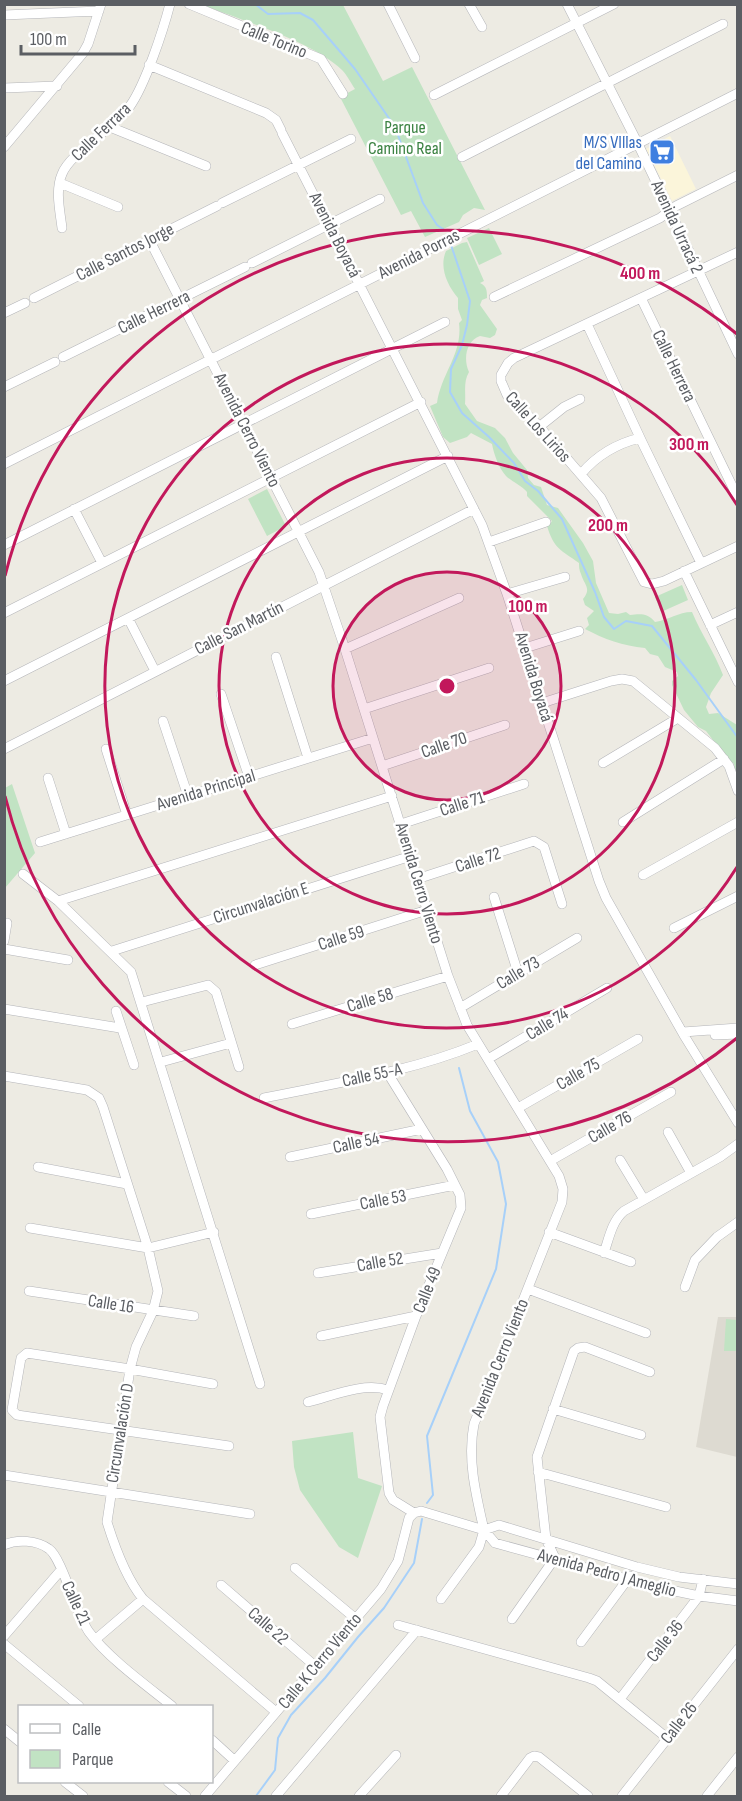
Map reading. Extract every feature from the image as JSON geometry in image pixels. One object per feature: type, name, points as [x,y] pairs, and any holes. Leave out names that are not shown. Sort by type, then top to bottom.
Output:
[{"type":"street","name":"Calle Torino","points":[[189,4],[321,59],[343,94]]},
{"type":"street","points":[[388,4],[415,58]]},
{"type":"street","points":[[469,4],[482,27]]},
{"type":"street","name":"Avenida Urracá 2","points":[[567,4],[638,144],[738,354]]},
{"type":"street","points":[[434,95],[614,4]]},
{"type":"street","name":"Calle Ferrara","points":[[60,183],[67,166],[132,104],[149,65],[169,5]]},
{"type":"street","points":[[4,15],[100,8],[88,44],[57,86],[4,147]]},
{"type":"street","points":[[462,157],[723,24]]},
{"type":"street","name":"Avenida Boyacá","points":[[149,65],[266,113],[276,120],[421,402],[489,542],[603,889],[684,1034],[738,1123]]},
{"type":"street","points":[[4,88],[57,86]]},
{"type":"street","name":"Avenida Porras","points":[[4,464],[738,93]]},
{"type":"street","points":[[110,127],[206,166]]},
{"type":"street","name":"Calle Santos Jorge","points":[[4,313],[351,139]]},
{"type":"street","points":[[494,297],[619,239],[670,212],[676,206],[738,175]]},
{"type":"street","points":[[62,228],[60,183],[118,207]]},
{"type":"street","name":"Calle Herrera","points":[[4,387],[380,199]]},
{"type":"street","name":"Avenida Cerro Viento","points":[[149,239],[212,359],[324,585],[460,1008],[478,1044],[550,1161],[564,1190],[562,1202],[474,1424],[471,1457],[484,1530]]},
{"type":"street","name":"Calle Los Lirios","points":[[738,252],[514,358],[504,368],[501,381],[507,395],[539,427],[607,507],[644,582],[657,584],[738,546]]},
{"type":"street","name":"Calle Herrera","points":[[641,298],[738,498]]},
{"type":"street","points":[[4,545],[445,322]]},
{"type":"street","points":[[587,324],[701,563]]},
{"type":"street","points":[[539,427],[564,407],[580,399]]},
{"type":"street","points":[[4,613],[421,402]]},
{"type":"street","points":[[580,474],[592,461],[614,446],[640,438]]},
{"type":"street","points":[[4,681],[129,620],[448,456]]},
{"type":"street","points":[[74,509],[102,563]]},
{"type":"street","name":"Calle San Martín","points":[[4,749],[474,509]]},
{"type":"street","points":[[489,542],[546,522]]},
{"type":"street","points":[[684,571],[737,681]]},
{"type":"street","points":[[507,594],[565,577]]},
{"type":"street","points":[[345,649],[459,598]]},
{"type":"street","points":[[710,625],[738,612]]},
{"type":"street","points":[[129,620],[155,671]]},
{"type":"street","points":[[525,648],[579,631]]},
{"type":"street","points":[[276,657],[308,758]]},
{"type":"street","points":[[364,709],[489,668]]},
{"type":"street","points":[[542,703],[622,679],[633,681],[715,748],[724,759],[738,791]]},
{"type":"street","points":[[221,694],[249,777]]},
{"type":"street","points":[[603,763],[678,718]]},
{"type":"street","points":[[163,721],[188,796]]},
{"type":"street","name":"Calle 70","points":[[382,766],[506,724]]},
{"type":"street","name":"Avenida Principal","points":[[40,842],[373,738]]},
{"type":"street","points":[[106,749],[127,815]]},
{"type":"street","points":[[623,822],[724,759]]},
{"type":"street","points":[[48,778],[66,834]]},
{"type":"street","name":"Calle 71","points":[[401,824],[524,784]]},
{"type":"street","points":[[58,901],[392,796]]},
{"type":"street","points":[[643,875],[738,822]]},
{"type":"street","name":"Calle 72","points":[[417,879],[534,842],[543,847],[562,904]]},
{"type":"street","name":"Circunvalación E","points":[[112,951],[411,856]]},
{"type":"street","points":[[24,874],[58,901],[112,951],[131,972],[261,1384]]},
{"type":"street","points":[[674,928],[738,896]]},
{"type":"street","points":[[494,897],[518,973]]},
{"type":"street","name":"Calle 59","points":[[255,965],[427,910]]},
{"type":"street","points":[[4,941],[8,923]]},
{"type":"street","name":"Calle 73","points":[[460,1008],[577,938]]},
{"type":"street","points":[[4,949],[68,960]]},
{"type":"street","name":"Calle 58","points":[[292,1024],[448,976]]},
{"type":"street","points":[[142,1002],[208,985],[216,992],[239,1066]]},
{"type":"street","name":"Calle 74","points":[[488,1059],[607,988]]},
{"type":"street","points":[[4,1009],[120,1028]]},
{"type":"street","points":[[116,1011],[134,1065]]},
{"type":"street","points":[[684,1034],[738,1028]]},
{"type":"street","points":[[684,1034],[738,1034]]},
{"type":"street","name":"Calle 75","points":[[518,1108],[638,1039]]},
{"type":"street","points":[[161,1062],[231,1043]]},
{"type":"street","name":"Calle 55-A","points":[[264,1098],[447,1057],[478,1044]]},
{"type":"street","name":"Calle 49","points":[[387,1072],[455,1185],[460,1195],[461,1208],[416,1316],[380,1417],[389,1493],[393,1500],[414,1513]]},
{"type":"street","name":"Circunvalación D","points":[[4,1076],[87,1090],[99,1098],[148,1248],[158,1291],[153,1311],[136,1347],[130,1368],[107,1522],[135,1589],[143,1599],[276,1712]]},
{"type":"street","name":"Calle 76","points":[[550,1161],[671,1092]]},
{"type":"street","name":"Calle 54","points":[[290,1157],[422,1129]]},
{"type":"street","points":[[669,1132],[691,1173]]},
{"type":"street","points":[[604,1253],[617,1216],[643,1198],[720,1157],[738,1144]]},
{"type":"street","points":[[620,1160],[643,1198]]},
{"type":"street","points":[[39,1167],[127,1184]]},
{"type":"street","name":"Calle 53","points":[[311,1214],[455,1185]]},
{"type":"street","points":[[685,1287],[695,1260],[717,1237],[738,1221]]},
{"type":"street","points":[[30,1228],[148,1248],[214,1232]]},
{"type":"street","points":[[549,1232],[631,1262]]},
{"type":"street","name":"Calle 52","points":[[318,1273],[442,1253]]},
{"type":"street","points":[[528,1289],[646,1333]]},
{"type":"street","name":"Calle 16","points":[[29,1292],[194,1316]]},
{"type":"street","points":[[321,1336],[416,1316]]},
{"type":"street","points":[[512,1619],[555,1558],[546,1539],[537,1457],[574,1351],[585,1347],[650,1372]]},
{"type":"street","points":[[213,1384],[130,1368],[27,1353],[21,1358],[12,1410],[17,1415],[229,1446]]},
{"type":"street","points":[[308,1402],[360,1389],[378,1387],[388,1390]]},
{"type":"street","points":[[553,1409],[641,1435]]},
{"type":"street","points":[[538,1472],[666,1507]]},
{"type":"street","points":[[4,1474],[250,1514]]},
{"type":"street","name":"Avenida Pedro J Ameglio","points":[[414,1513],[421,1511],[484,1530],[495,1542],[656,1587],[738,1601]]},
{"type":"street","name":"Calle K Cerro Viento","points":[[205,1797],[390,1575],[398,1561],[409,1518],[414,1513]]},
{"type":"street","name":"Avenida Pedro J Ameglio","points":[[484,1530],[499,1525],[637,1567],[679,1576],[738,1584]]},
{"type":"street","points":[[441,1599],[479,1547],[484,1530]]},
{"type":"street","name":"Calle 21","points":[[4,1545],[20,1540],[48,1548],[54,1553],[86,1627],[120,1662],[169,1705]]},
{"type":"street","points":[[580,1642],[637,1567]]},
{"type":"street","points":[[295,1568],[356,1618]]},
{"type":"street","points":[[4,1636],[61,1570]]},
{"type":"street","name":"Calle 36","points":[[620,1699],[699,1596],[703,1579]]},
{"type":"street","name":"Calle 22","points":[[221,1585],[315,1666]]},
{"type":"street","points":[[96,1639],[143,1599]]},
{"type":"street","points":[[398,1625],[597,1681],[667,1738]]},
{"type":"street","points":[[276,1797],[417,1630]]},
{"type":"street","points":[[4,1644],[77,1705]]},
{"type":"street","name":"Calle 26","points":[[622,1797],[738,1649]]},
{"type":"street","points":[[4,1729],[18,1740]]},
{"type":"street","points":[[213,1741],[235,1761]]},
{"type":"street","points":[[359,1797],[396,1755]]},
{"type":"street","points":[[501,1797],[530,1758],[534,1756],[539,1757],[588,1797]]},
{"type":"street","points":[[707,1797],[738,1757]]},
{"type":"street","points":[[66,1783],[83,1797]]},
{"type":"street","points":[[169,1783],[186,1797]]},
{"type":"shaded area","points":[[670,136],[696,189],[672,201],[646,149]]},
{"type":"shaded area","points":[[718,1317],[737,1317],[737,1457],[696,1447]]},
{"type":"green space","name":"Parque Camino Real","points":[[203,5],[343,5],[383,81],[412,67],[485,210],[474,208],[463,215],[459,222],[425,237],[411,211],[401,215],[340,97],[355,89],[342,70],[295,41]]},
{"type":"green space","points":[[489,228],[502,254],[479,265],[467,238]]},
{"type":"green space","points":[[467,242],[484,281],[480,283],[487,291],[487,298],[482,300],[480,305],[497,329],[495,335],[490,338],[480,336],[475,338],[469,346],[466,356],[469,372],[465,384],[465,404],[477,421],[495,428],[505,438],[513,453],[527,470],[528,478],[534,485],[541,487],[547,505],[558,508],[583,543],[593,561],[596,583],[609,613],[626,612],[630,615],[644,615],[655,622],[692,612],[723,675],[711,693],[706,707],[709,714],[718,713],[737,725],[737,768],[735,770],[734,764],[706,731],[698,727],[684,710],[672,685],[672,681],[678,676],[677,672],[665,667],[658,656],[650,654],[645,648],[614,642],[585,629],[589,625],[587,618],[594,611],[585,605],[583,599],[587,589],[579,563],[555,544],[547,526],[552,521],[527,496],[525,490],[503,473],[492,444],[471,433],[467,437],[450,443],[443,437],[430,406],[437,403],[439,392],[455,354],[459,323],[462,320],[458,309],[458,298],[445,276],[443,263],[446,251]]},
{"type":"green space","points":[[267,489],[286,526],[267,536],[248,499]]},
{"type":"green space","points":[[682,585],[688,600],[661,612],[655,597]]},
{"type":"green space","points":[[12,784],[35,853],[5,888],[5,788]]},
{"type":"green space","points":[[726,1319],[737,1320],[737,1351],[724,1351]]},
{"type":"green space","points":[[353,1432],[358,1478],[382,1486],[358,1558],[339,1547],[300,1490],[294,1467],[292,1441]]},
{"type":"waterway","points":[[255,4],[268,14],[300,13],[313,20],[355,69],[395,127],[423,203],[437,225],[443,229]]},
{"type":"waterway","points":[[451,245],[470,301],[462,345],[451,369],[450,392],[462,413],[514,463],[525,481],[538,491],[562,519],[604,617],[614,629],[626,621],[652,626],[696,680],[738,738]]},
{"type":"waterway","points":[[427,1503],[433,1495],[427,1436],[496,1269],[506,1204],[498,1162],[470,1111],[459,1068]]},
{"type":"waterway","points":[[256,1796],[275,1770],[278,1738],[291,1715],[384,1608],[414,1563],[422,1519]]},
{"type":"place","name":"M/S VIllas del Camino","points":[[662,152]]}]
